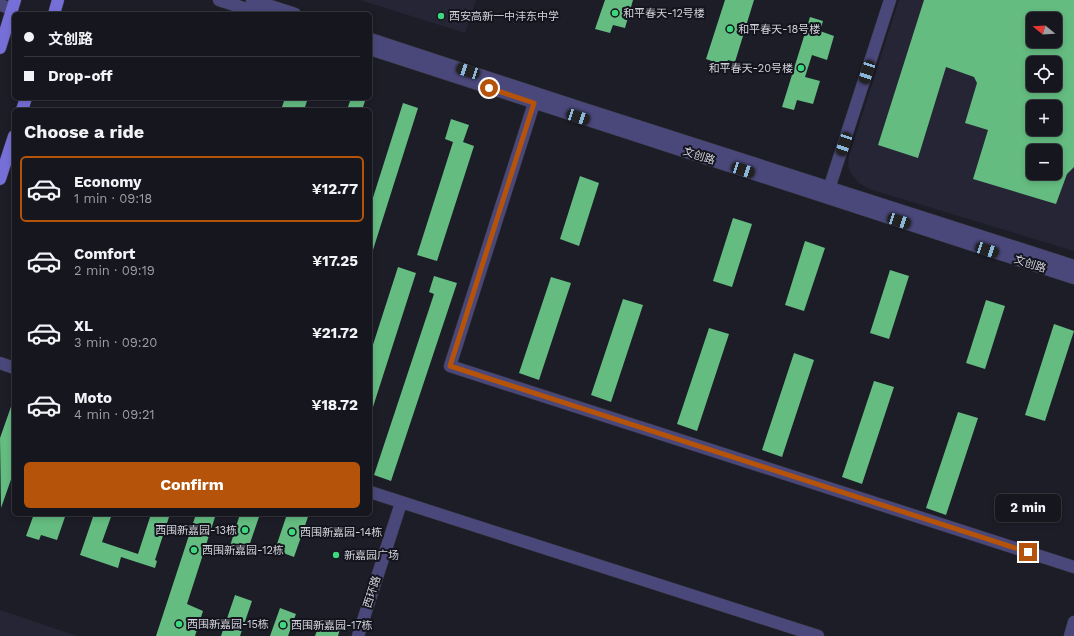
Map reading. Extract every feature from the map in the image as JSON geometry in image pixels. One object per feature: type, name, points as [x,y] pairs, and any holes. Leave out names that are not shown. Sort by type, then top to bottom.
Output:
[{"type":"main road","points":[[55,12],[58,0]]},
{"type":"main road","points":[[0,48],[14,4]]},
{"type":"main road","points":[[0,179],[12,142]]},
{"type":"street","points":[[219,0],[256,12]]},
{"type":"street","points":[[252,0],[289,12]]},
{"type":"street","points":[[828,192],[890,0]]},
{"type":"street","points":[[0,5],[14,4]]},
{"type":"street","name":"文创路","points":[[372,40],[536,98]]},
{"type":"street","name":"文创路","points":[[372,50],[536,98],[828,192],[1074,266]]},
{"type":"street","points":[[536,98],[450,366],[1074,566]]},
{"type":"street","name":"文创路","points":[[828,192],[1074,278]]},
{"type":"street","points":[[0,363],[12,367]]},
{"type":"street","points":[[372,493],[818,636]]},
{"type":"street","name":"西环路","points":[[358,636],[401,503]]},
{"type":"street","points":[[1070,636],[1074,622]]},
{"type":"shaded area","name":"西安高新一中沣东中学","points":[[360,0],[476,0],[465,33]]},
{"type":"shaded area","points":[[899,0],[1074,0],[1074,251],[869,189],[859,183],[851,173],[848,166],[849,156]]},
{"type":"shaded area","points":[[0,610],[77,636],[0,636]]},
{"type":"building","name":"和平春天-12号楼","points":[[605,0],[633,0],[625,28],[613,25],[610,33],[595,29]]},
{"type":"building","name":"和平春天-18号楼","points":[[725,0],[754,0],[735,62],[728,60],[726,66],[706,59]]},
{"type":"building","points":[[924,0],[1074,0],[1074,167],[1067,174],[1056,204],[973,179],[988,130],[965,123],[977,83],[974,77],[946,67],[918,158],[878,145]]},
{"type":"building","name":"和平春天-20号楼","points":[[810,17],[823,21],[820,31],[834,36],[827,60],[812,55],[805,77],[820,81],[813,104],[797,100],[794,110],[782,107]]},
{"type":"building","points":[[284,100],[307,100],[305,108],[282,108]]},
{"type":"building","points":[[350,100],[365,100],[363,108],[348,108]]},
{"type":"building","points":[[403,103],[418,108],[372,253],[372,201]]},
{"type":"building","points":[[451,119],[469,125],[463,142],[474,146],[437,261],[417,255],[453,142],[445,139]]},
{"type":"building","points":[[580,176],[599,183],[579,246],[560,239]]},
{"type":"building","points":[[733,218],[752,224],[732,287],[713,281]]},
{"type":"building","points":[[805,241],[825,248],[804,311],[785,305]]},
{"type":"building","points":[[398,267],[416,273],[372,410],[372,348]]},
{"type":"building","points":[[890,270],[909,276],[889,339],[870,333]]},
{"type":"building","points":[[434,276],[457,283],[391,481],[374,475],[434,294],[429,292]]},
{"type":"building","points":[[551,277],[571,283],[539,380],[519,373]]},
{"type":"building","points":[[623,299],[643,305],[611,402],[591,395]]},
{"type":"building","points":[[986,300],[1005,306],[985,369],[966,363]]},
{"type":"building","points":[[1054,324],[1074,331],[1045,421],[1025,415]]},
{"type":"building","points":[[709,328],[729,334],[697,431],[677,424]]},
{"type":"building","points":[[794,353],[814,360],[782,457],[762,450]]},
{"type":"building","points":[[874,381],[894,387],[862,484],[842,477]]},
{"type":"building","points":[[12,404],[12,477],[1,508],[0,438]]},
{"type":"building","points":[[958,412],[978,418],[946,515],[926,508]]},
{"type":"building","points":[[33,516],[65,516],[57,540],[41,535],[39,540],[26,536]]},
{"type":"building","points":[[93,516],[111,516],[102,542],[138,554],[150,516],[169,516],[155,560],[157,561],[155,568],[121,557],[118,568],[80,555]]},
{"type":"building","points":[[195,516],[215,516],[187,604],[203,611],[195,636],[156,636]]},
{"type":"building","name":"西围新嘉园-13栋","points":[[239,516],[259,516],[247,552],[230,546]]},
{"type":"building","name":"西围新嘉园-14栋","points":[[286,516],[308,516],[294,557],[275,550]]},
{"type":"building","points":[[235,595],[252,601],[240,636],[221,636]]},
{"type":"building","name":"西围新嘉园-17栋","points":[[280,608],[296,614],[288,636],[270,636]]},
{"type":"building","points":[[320,622],[340,629],[338,636],[315,636]]},
{"type":"place","name":"和平春天-12号楼","points":[[615,13]]},
{"type":"place","name":"西安高新一中沣东中学","points":[[441,16]]},
{"type":"place","name":"和平春天-18号楼","points":[[730,29]]},
{"type":"place","name":"和平春天-20号楼","points":[[801,68]]},
{"type":"place","name":"西围新嘉园-13栋","points":[[245,530]]},
{"type":"place","name":"西围新嘉园-14栋","points":[[292,532]]},
{"type":"place","name":"西围新嘉园-12栋","points":[[194,550]]},
{"type":"place","name":"新嘉园广场","points":[[336,555]]},
{"type":"place","name":"西围新嘉园-15栋","points":[[179,624]]},
{"type":"place","name":"西围新嘉园-17栋","points":[[283,625]]},
{"type":"route","points":[[489,88],[534,103],[450,366],[1028,552]]}]
